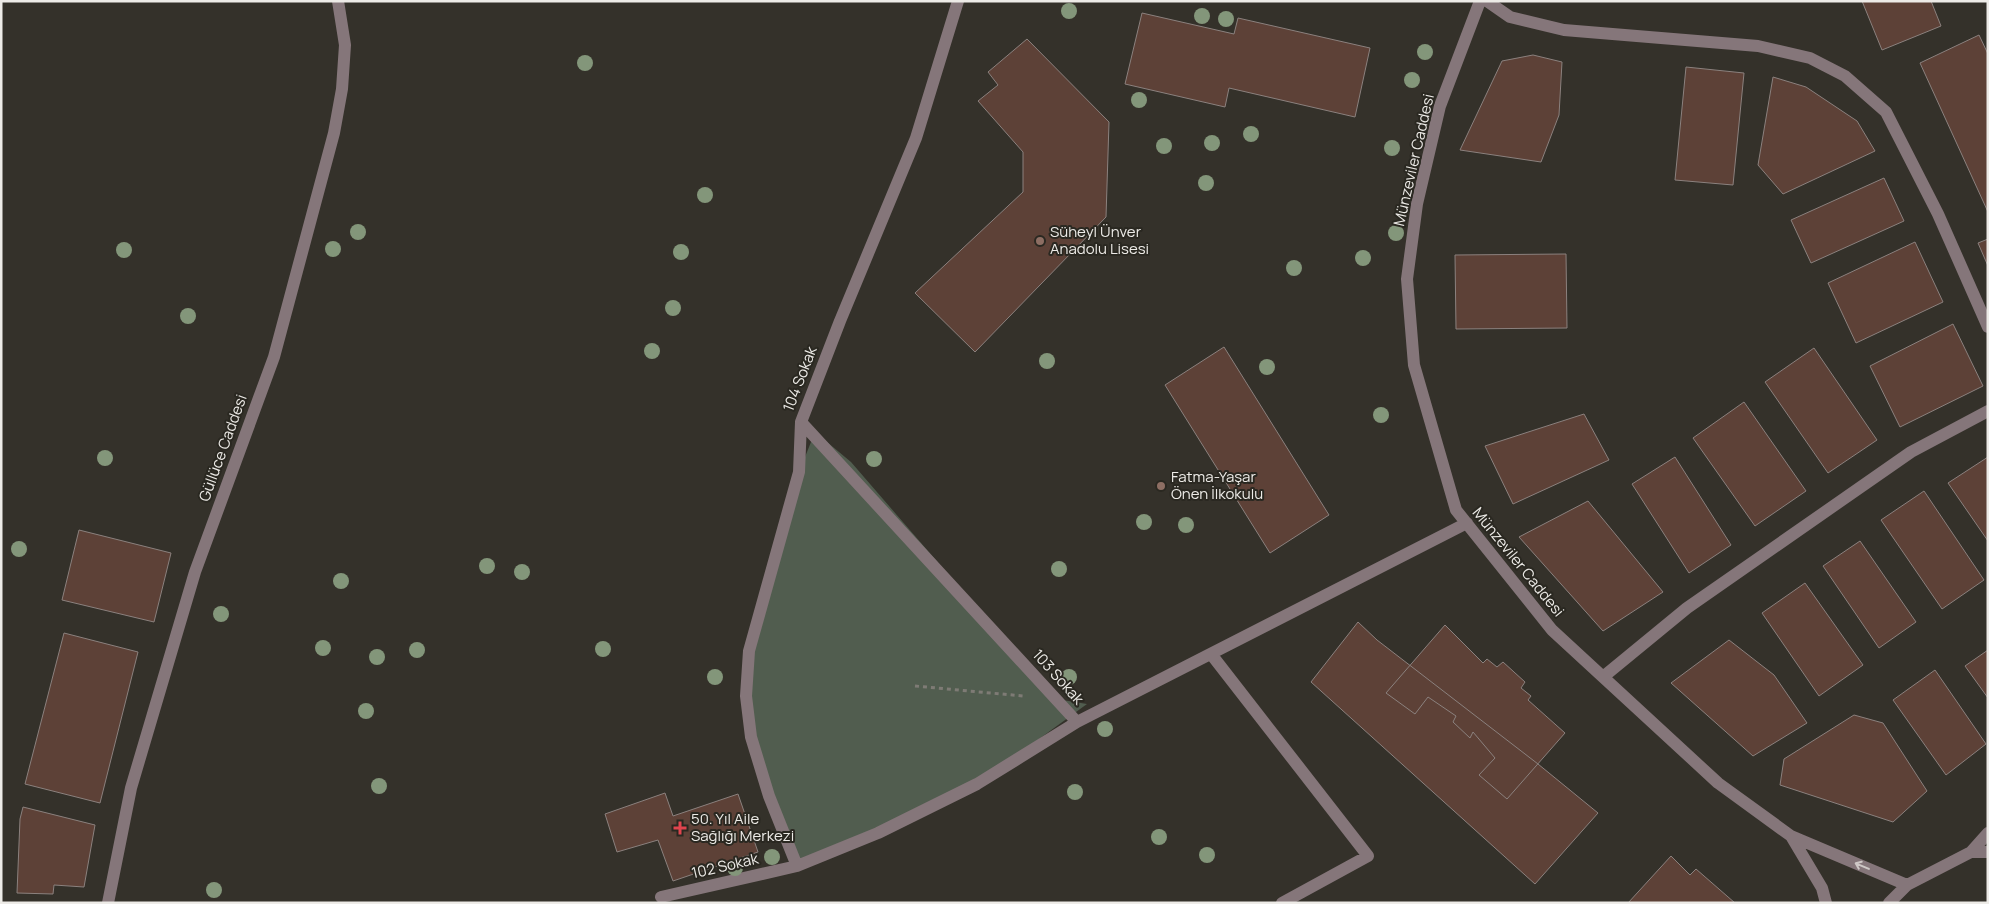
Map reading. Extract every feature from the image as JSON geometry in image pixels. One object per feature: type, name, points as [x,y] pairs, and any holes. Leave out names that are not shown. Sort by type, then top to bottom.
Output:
[{"type":"street","name":"Güllüce Caddesi","points":[[108,903],[134,779],[195,572],[274,357],[334,133],[342,89],[345,45],[338,1]]},
{"type":"street","name":"104 Sokak","points":[[797,866],[769,796],[754,746],[746,696],[749,651],[799,472],[801,422],[840,321],[916,138],[958,1]]},
{"type":"street","name":"Münzeviler Caddesi","points":[[1480,1],[1440,106],[1417,204],[1407,279],[1414,365],[1456,510],[1552,630],[1718,783],[1791,836],[1907,886]]},
{"type":"street","points":[[1487,1],[1510,17],[1564,30],[1758,46],[1810,58],[1845,76],[1886,112],[1938,214],[1988,327]]},
{"type":"street","points":[[1603,677],[1687,608],[1903,458],[1988,411]]},
{"type":"street","name":"103 Sokak","points":[[797,866],[878,832],[978,784],[1077,722],[801,422]]},
{"type":"street","points":[[1077,722],[1467,523]]},
{"type":"street","points":[[1211,654],[1368,856],[1282,903]]},
{"type":"street","points":[[1889,903],[1907,886],[1971,852],[1988,833]]},
{"type":"street","points":[[1791,836],[1822,888],[1826,903]]},
{"type":"street","points":[[1971,852],[1988,852]]},
{"type":"street","name":"102 Sokak","points":[[661,897],[797,866]]},
{"type":"path","points":[[915,686],[1056,699]]},
{"type":"green space","points":[[815,432],[851,462],[1056,699],[1087,704],[977,784],[797,866],[772,804],[746,696],[749,651],[799,472]]},
{"type":"building","points":[[1862,1],[1931,1],[1941,26],[1882,50]]},
{"type":"building","points":[[1142,13],[1234,34],[1238,18],[1370,48],[1355,117],[1229,88],[1225,107],[1125,84]]},
{"type":"building","points":[[1979,35],[1988,54],[1988,212],[1920,63]]},
{"type":"building","points":[[1027,39],[1109,122],[1106,217],[975,352],[915,293],[1023,192],[1023,152],[978,101],[998,85],[988,72]]},
{"type":"building","points":[[1533,55],[1562,62],[1559,115],[1541,162],[1460,150],[1502,61]]},
{"type":"building","points":[[1686,67],[1744,73],[1733,185],[1675,180]]},
{"type":"building","points":[[1773,77],[1806,87],[1857,121],[1875,151],[1783,194],[1758,165]]},
{"type":"building","points":[[1884,178],[1904,221],[1811,263],[1791,220]]},
{"type":"building","points":[[1988,239],[1988,266],[1978,243]]},
{"type":"building","points":[[1915,242],[1943,302],[1856,343],[1828,283]]},
{"type":"building","points":[[1566,254],[1567,328],[1456,329],[1455,255]]},
{"type":"building","points":[[1953,324],[1983,386],[1900,427],[1870,366]]},
{"type":"building","points":[[1224,347],[1329,515],[1270,553],[1165,385]]},
{"type":"building","points":[[1814,348],[1877,440],[1828,473],[1765,382]]},
{"type":"building","points":[[1744,402],[1806,491],[1755,526],[1693,438]]},
{"type":"building","points":[[1584,414],[1609,460],[1513,504],[1485,446]]},
{"type":"building","points":[[1675,457],[1731,545],[1689,573],[1632,484]]},
{"type":"building","points":[[1988,457],[1988,541],[1948,483]]},
{"type":"building","points":[[1924,491],[1984,580],[1942,609],[1881,520]]},
{"type":"building","points":[[1588,501],[1663,592],[1603,631],[1519,537]]},
{"type":"building","points":[[79,530],[171,553],[154,622],[62,600]]},
{"type":"building","points":[[1860,541],[1916,622],[1879,648],[1823,566]]},
{"type":"building","points":[[1805,583],[1863,665],[1819,696],[1762,613]]},
{"type":"building","points":[[1358,622],[1377,640],[1538,764],[1598,813],[1535,884],[1311,682]]},
{"type":"building","points":[[1445,625],[1483,663],[1487,659],[1497,667],[1503,662],[1525,682],[1521,688],[1531,696],[1528,700],[1565,733],[1507,799],[1479,775],[1495,758],[1473,732],[1470,738],[1453,722],[1456,716],[1428,697],[1415,714],[1386,693]]},
{"type":"building","points":[[64,633],[138,652],[100,803],[25,784]]},
{"type":"building","points":[[1729,640],[1774,675],[1807,723],[1753,756],[1671,683]]},
{"type":"building","points":[[1988,650],[1988,698],[1965,666]]},
{"type":"building","points":[[1935,670],[1986,744],[1946,775],[1893,700]]},
{"type":"building","points":[[1854,715],[1883,723],[1927,791],[1893,822],[1780,785],[1784,759]]},
{"type":"building","name":"50. Yıl Aile Sağlığı Merkezi","points":[[665,793],[673,816],[738,794],[758,852],[673,881],[658,840],[617,852],[605,814]]},
{"type":"building","points":[[23,807],[95,825],[84,887],[54,885],[53,894],[17,893],[20,819]]},
{"type":"building","points":[[1671,856],[1690,875],[1696,869],[1735,903],[1628,903]]},
{"type":"place","name":"Süheyl Ünver Anadolu Lisesi","points":[[1040,241]]},
{"type":"place","name":"Fatma-Yaşar Önen İlkokulu","points":[[1161,486]]},
{"type":"place","name":"50. Yıl Aile Sağlığı Merkezi","points":[[680,828]]}]
